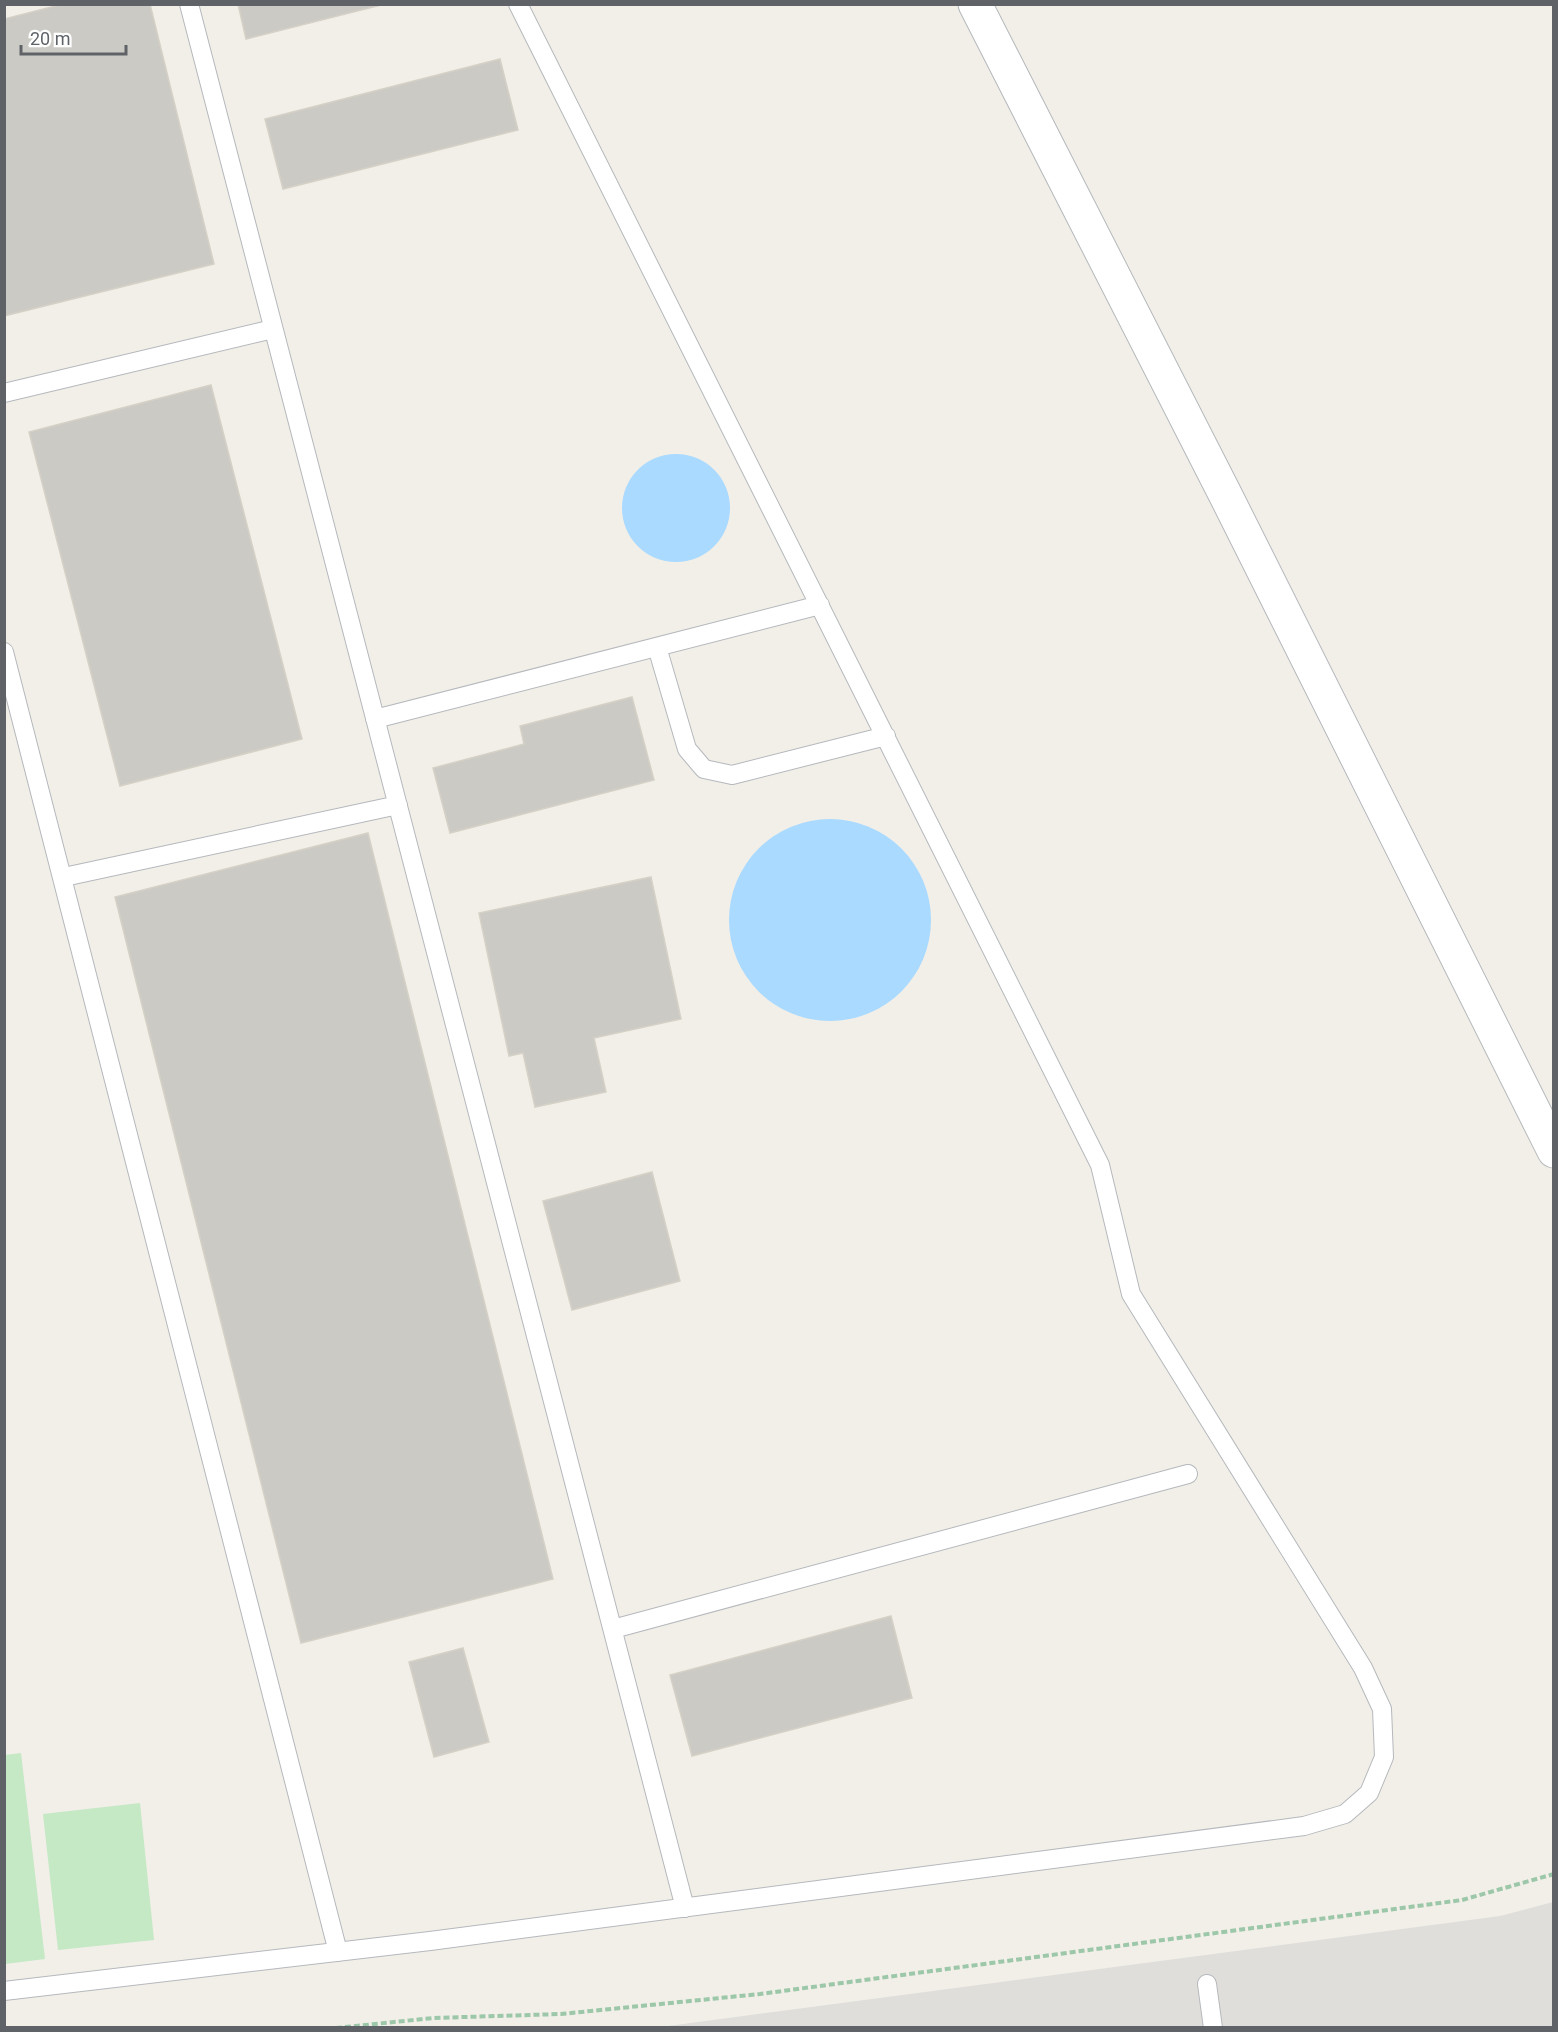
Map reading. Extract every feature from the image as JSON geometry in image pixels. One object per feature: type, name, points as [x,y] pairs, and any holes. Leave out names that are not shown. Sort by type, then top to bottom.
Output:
[{"type":"street","points":[[975,4],[1226,496],[1554,1151]]},
{"type":"lane","points":[[189,4],[685,1908]]},
{"type":"lane","points":[[4,1991],[685,1908],[1304,1826],[1345,1814],[1369,1792],[1384,1757],[1382,1709],[1364,1668],[1131,1294],[1100,1165],[518,4]]},
{"type":"lane","points":[[4,393],[273,329]]},
{"type":"lane","points":[[375,719],[820,605]]},
{"type":"lane","points":[[657,647],[687,749],[704,769],[732,775],[886,736]]},
{"type":"lane","points":[[4,652],[64,877],[338,1952]]},
{"type":"lane","points":[[64,877],[398,805]]},
{"type":"lane","points":[[613,1629],[1188,1474]]},
{"type":"lane","points":[[1207,1984],[1213,2028]]},
{"type":"path","points":[[336,2028],[433,2018],[561,2014],[760,1994],[1462,1900],[1554,1874]]},
{"type":"shaded area","points":[[1553,1902],[1553,2027],[653,2028],[1500,1916]]},
{"type":"green space","points":[[21,1753],[45,1959],[5,1964],[5,1755]]},
{"type":"green space","points":[[140,1803],[154,1940],[58,1950],[43,1814]]},
{"type":"water","points":[[676,454],[697,458],[714,470],[726,487],[730,508],[726,529],[714,546],[697,558],[676,562],[655,558],[638,546],[626,529],[622,508],[626,487],[638,470],[655,458]]},
{"type":"water","points":[[820,819],[840,819],[869,826],[902,848],[924,881],[931,920],[924,959],[902,992],[869,1014],[840,1021],[820,1021],[791,1014],[758,992],[736,959],[729,930],[729,910],[736,881],[758,848],[791,826]]},
{"type":"building","points":[[63,4],[150,4],[214,264],[4,316],[4,19]]},
{"type":"building","points":[[238,4],[385,4],[246,39]]},
{"type":"building","points":[[500,59],[518,130],[283,189],[265,119]]},
{"type":"building","points":[[211,385],[302,739],[120,786],[29,432]]},
{"type":"building","points":[[632,697],[654,780],[450,833],[433,768],[524,744],[520,726]]},
{"type":"building","points":[[368,833],[553,1579],[301,1643],[115,897]]},
{"type":"building","points":[[651,877],[681,1019],[594,1038],[606,1092],[535,1107],[523,1053],[509,1056],[479,913]]},
{"type":"building","points":[[652,1172],[680,1281],[572,1310],[543,1201]]},
{"type":"building","points":[[891,1616],[912,1698],[692,1756],[670,1675]]},
{"type":"building","points":[[463,1648],[489,1742],[434,1757],[409,1662]]}]
